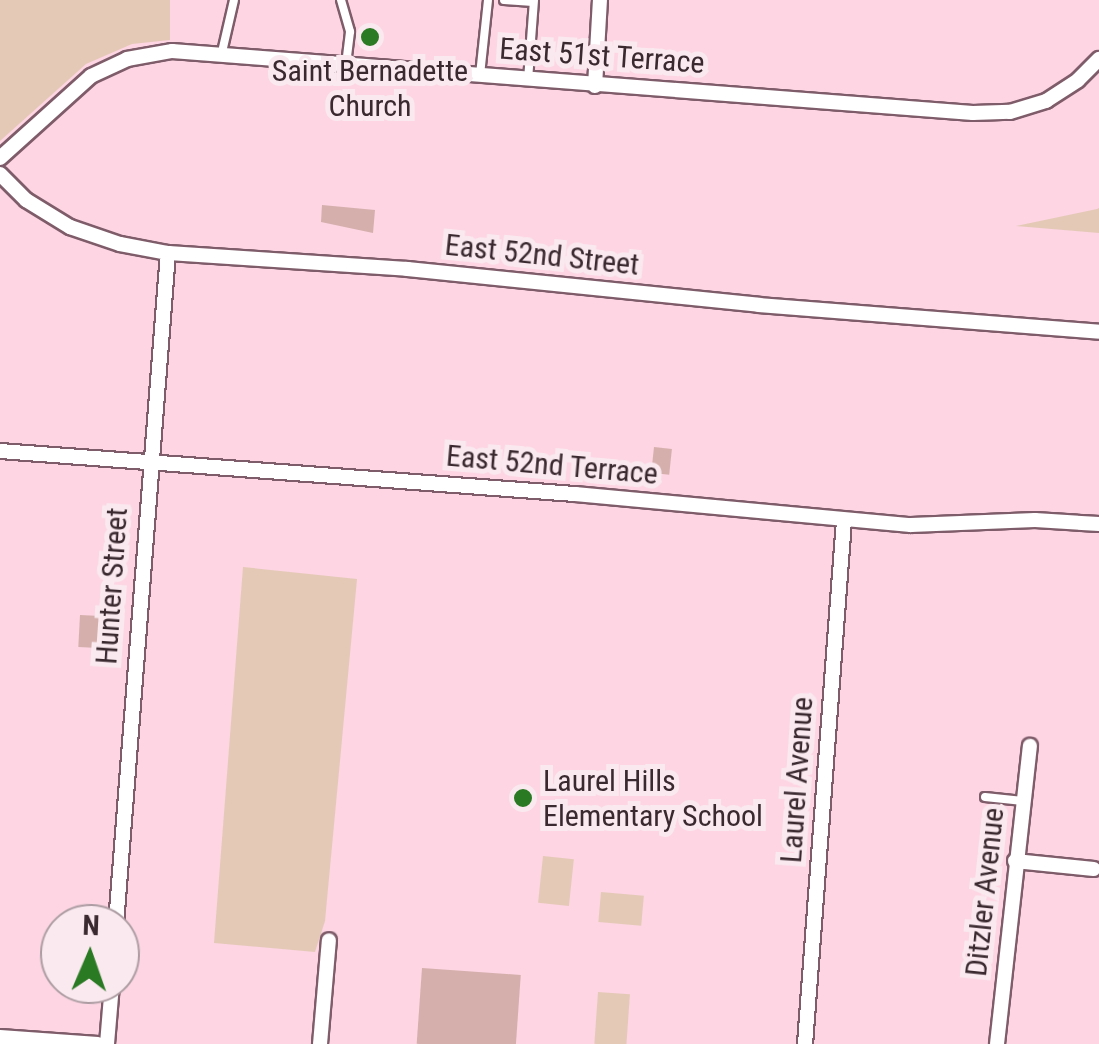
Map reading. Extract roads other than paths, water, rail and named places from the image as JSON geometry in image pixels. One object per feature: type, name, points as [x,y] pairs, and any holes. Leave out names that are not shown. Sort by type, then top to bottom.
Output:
[{"type":"street","points":[[596,86],[600,0]]},
{"type":"street","name":"East 51st Terrace","points":[[0,158],[103,70],[127,59],[172,51],[972,113],[1010,112],[1046,101],[1078,80],[1099,59]]},
{"type":"street","name":"East 52nd Street","points":[[0,174],[26,200],[70,227],[120,244],[168,252],[407,269],[758,305],[1099,332]]},
{"type":"street","name":"Hunter Street","points":[[117,904],[168,252]]},
{"type":"street","name":"East 52nd Terrace","points":[[0,451],[150,460],[911,525],[1034,520],[1099,524]]},
{"type":"street","name":"Laurel Avenue","points":[[805,1044],[844,520]]},
{"type":"street","name":"Ditzler Avenue","points":[[997,1044],[1030,746]]},
{"type":"street","points":[[1015,862],[1094,869]]},
{"type":"street","points":[[320,1044],[329,940]]},
{"type":"street","points":[[108,1044],[111,1004]]},
{"type":"street","points":[[0,1036],[98,1044]]},
{"type":"lane","points":[[222,52],[234,0]]},
{"type":"lane","points":[[341,0],[350,32],[346,64]]},
{"type":"lane","points":[[480,75],[488,0]]},
{"type":"lane","points":[[504,0],[533,1],[528,80]]},
{"type":"lane","points":[[985,797],[1023,800]]},
{"type":"place","name":"Saint Bernadette Church","points":[[370,37]]},
{"type":"place","name":"Laurel Hills Elementary School","points":[[523,798]]}]
